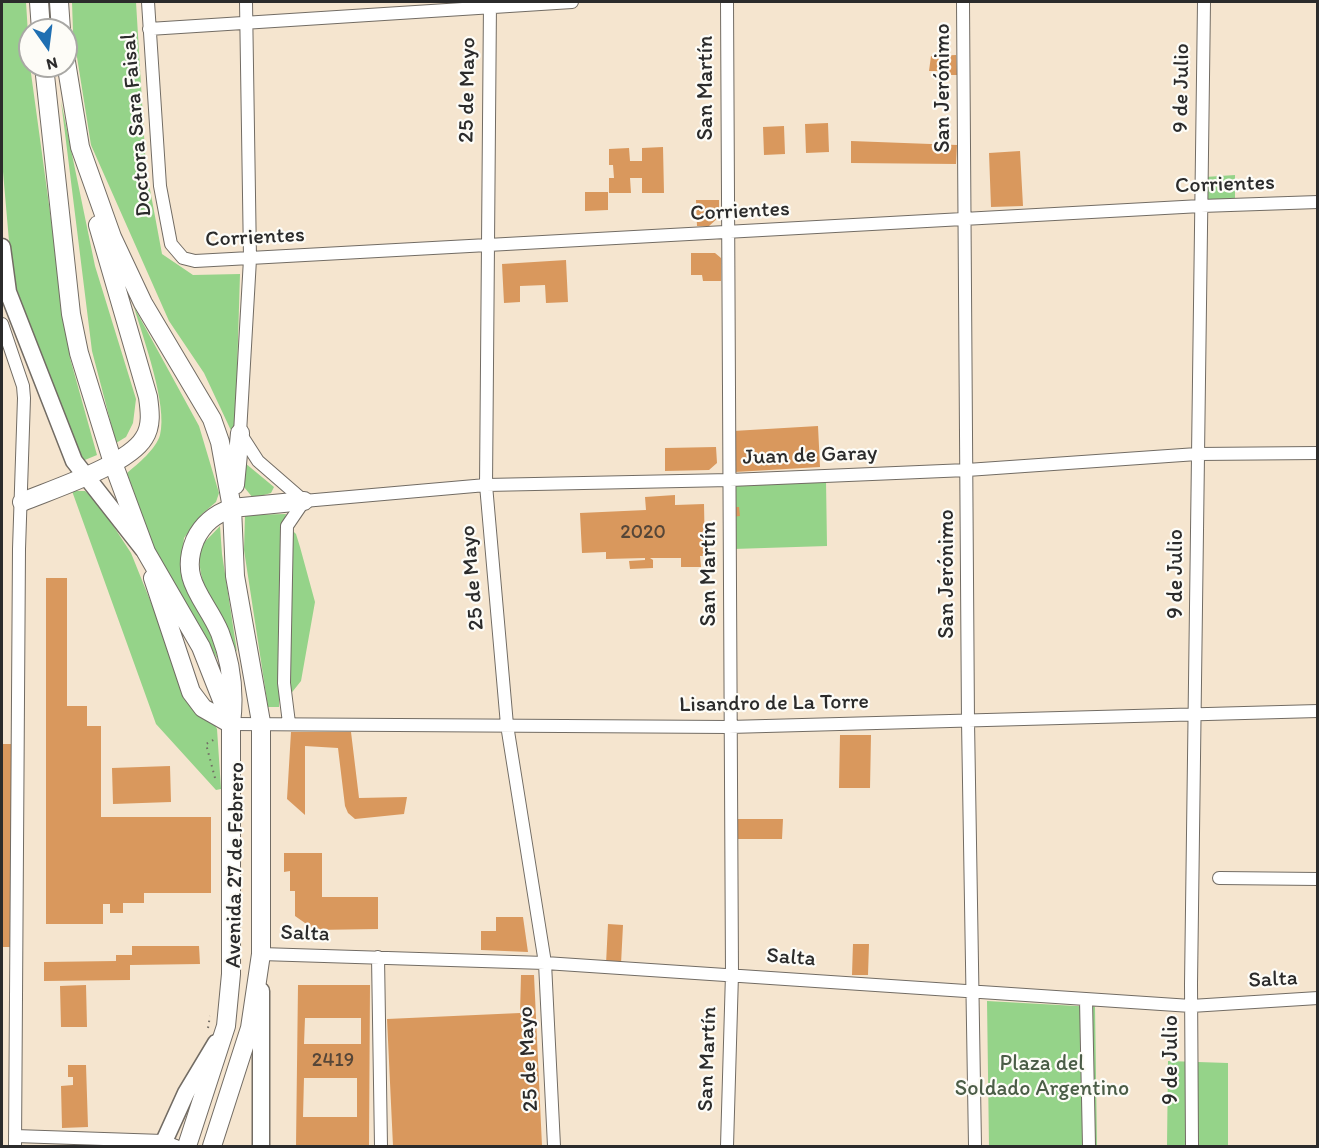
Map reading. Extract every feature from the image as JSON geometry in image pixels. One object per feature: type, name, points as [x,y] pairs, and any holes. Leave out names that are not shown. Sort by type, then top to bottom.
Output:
[{"type":"highway","points":[[39,2],[40,18]]},
{"type":"highway","points":[[59,2],[61,18]]},
{"type":"highway","points":[[45,78],[71,314],[79,353],[112,463],[146,552],[171,637],[191,692],[203,708],[231,731]]},
{"type":"highway","points":[[22,502],[84,476],[135,450],[145,437],[150,423],[149,404],[107,263],[80,147],[69,78]]},
{"type":"highway","points":[[80,147],[112,237],[143,303],[214,425],[224,459],[232,508]]},
{"type":"highway","points":[[232,508],[240,434]]},
{"type":"highway","points":[[232,508],[304,501]]},
{"type":"highway","name":"Avenida 27 de Febrero","points":[[187,1146],[212,1073],[219,1014],[231,968],[231,731],[234,685],[219,631],[193,585],[188,566],[191,549],[203,526],[222,512],[232,508],[235,576],[261,722],[261,954],[250,1028],[212,1146]]},
{"type":"highway","points":[[146,552],[201,647],[231,731]]},
{"type":"main road","points":[[2,247],[6,279],[13,305],[74,461],[146,552]]},
{"type":"main road","points":[[261,954],[261,1146]]},
{"type":"main road","name":"Avenida 27 de Febrero","points":[[167,1145],[186,1093],[215,1045],[219,1014]]},
{"type":"street","name":"Doctora Sara Faisal","points":[[148,2],[158,167],[171,244]]},
{"type":"street","points":[[246,2],[250,260],[240,434],[258,461],[304,501],[287,526],[284,683],[289,723]]},
{"type":"street","points":[[149,29],[246,24],[490,5],[572,2]]},
{"type":"street","name":"San Martín","points":[[727,2],[732,974],[727,1146]]},
{"type":"street","name":"San Jerónimo","points":[[963,2],[968,722],[975,993],[975,1146]]},
{"type":"street","name":"9 de Julio","points":[[1192,1146],[1191,1006],[1204,2]]},
{"type":"street","name":"25 de Mayo","points":[[490,5],[486,485],[507,725],[545,963],[554,1146]]},
{"type":"street","name":"Corrientes","points":[[171,244],[183,258],[195,261],[250,260],[1201,206],[1317,202]]},
{"type":"street","points":[[2,324],[23,386],[19,561],[15,1141],[167,1145]]},
{"type":"street","name":"Juan de Garay","points":[[304,501],[486,485],[730,480],[967,470],[1197,454],[1317,453]]},
{"type":"street","name":"Lisandro de La Torre","points":[[231,731],[261,722],[729,727],[1317,711]]},
{"type":"street","points":[[1220,878],[1317,879]]},
{"type":"street","name":"Salta","points":[[261,954],[545,963],[1191,1006],[1317,998]]},
{"type":"street","points":[[378,957],[381,1146]]},
{"type":"street","points":[[1086,1000],[1089,1146]]},
{"type":"path","points":[[217,783],[206,744],[231,731]]},
{"type":"path","points":[[207,1033],[219,1014]]},
{"type":"green space","points":[[2,2],[26,2],[27,18],[18,18],[18,78],[32,78],[70,358],[97,455],[80,462],[12,276],[2,160]]},
{"type":"green space","points":[[72,2],[136,2],[146,168],[162,254],[193,275],[240,274],[235,439],[204,373],[169,321],[91,145],[78,63],[78,18],[73,18]]},
{"type":"green space","points":[[61,101],[95,266],[136,399],[133,423],[126,437],[116,443],[92,351]]},
{"type":"green space","points":[[1235,175],[1235,201],[1205,203],[1205,177]]},
{"type":"green space","points":[[134,307],[199,426],[219,493],[216,502],[202,514],[184,538],[181,565],[211,632],[218,660],[154,548],[127,473],[155,446],[162,422],[158,389]]},
{"type":"green space","points":[[245,463],[274,487],[271,493],[253,498],[244,487]]},
{"type":"green space","points":[[826,480],[827,546],[733,549],[732,483]]},
{"type":"green space","points":[[72,491],[85,491],[97,501],[131,553],[160,625],[217,729],[221,789],[216,790],[156,724]]},
{"type":"green space","points":[[286,514],[283,526],[279,707],[268,707],[244,550],[245,515]]},
{"type":"green space","points":[[220,526],[237,652],[210,601],[201,572],[202,547]]},
{"type":"green space","points":[[289,527],[296,534],[315,602],[301,681],[289,696]]},
{"type":"green space","name":"Plaza del Soldado Argentino","points":[[987,1001],[1095,1007],[1097,1146],[989,1146]]},
{"type":"green space","points":[[1168,1061],[1228,1063],[1228,1146],[1167,1146]]},
{"type":"building","points":[[956,55],[957,75],[946,75],[945,65],[938,65],[938,71],[929,71],[931,56]]},
{"type":"building","points":[[828,123],[829,152],[806,153],[805,124]]},
{"type":"building","points":[[784,126],[785,154],[764,155],[763,127]]},
{"type":"building","points":[[851,141],[957,145],[956,164],[851,163]]},
{"type":"building","points":[[663,147],[664,193],[642,193],[642,178],[630,178],[631,193],[609,193],[609,178],[614,178],[613,165],[609,165],[609,149],[629,148],[630,161],[642,161],[642,148]]},
{"type":"building","points":[[1020,151],[1023,206],[991,207],[989,153]]},
{"type":"building","points":[[585,192],[608,192],[608,210],[585,211]]},
{"type":"building","points":[[696,200],[719,200],[719,217],[709,226],[697,226]]},
{"type":"building","points":[[691,253],[715,253],[721,258],[721,281],[703,281],[702,275],[691,275]]},
{"type":"building","points":[[566,260],[568,302],[546,303],[545,285],[520,286],[520,302],[504,303],[502,264]]},
{"type":"building","points":[[818,426],[820,467],[735,472],[733,431]]},
{"type":"building","points":[[716,447],[717,463],[709,470],[665,471],[665,448]]},
{"type":"building","points":[[675,495],[675,505],[704,504],[705,556],[700,556],[701,567],[681,567],[681,558],[650,558],[653,560],[653,568],[630,569],[629,561],[645,560],[645,558],[606,559],[606,552],[582,553],[580,513],[646,510],[645,497]]},
{"type":"building","points":[[730,507],[739,507],[740,516],[731,517]]},
{"type":"building","points":[[46,578],[67,578],[67,706],[87,706],[87,726],[101,726],[101,817],[211,817],[211,893],[144,893],[144,903],[123,903],[123,913],[110,913],[110,904],[103,904],[103,924],[46,924]]},
{"type":"building","points":[[291,732],[351,732],[359,798],[407,797],[404,814],[355,819],[348,813],[345,806],[338,748],[305,746],[305,815],[287,799]]},
{"type":"building","points":[[840,735],[871,735],[870,788],[839,788]]},
{"type":"building","points":[[2,744],[11,744],[11,947],[2,947]]},
{"type":"building","points":[[170,766],[171,802],[113,804],[112,768]]},
{"type":"building","points":[[732,819],[783,819],[782,839],[733,839]]},
{"type":"building","points":[[284,853],[322,853],[322,897],[378,897],[378,929],[315,930],[295,916],[295,891],[290,891],[290,871],[284,872]]},
{"type":"building","points":[[496,917],[523,917],[528,952],[481,950],[481,931],[496,931]]},
{"type":"building","points":[[608,924],[623,925],[621,964],[606,964]]},
{"type":"building","points":[[853,944],[869,944],[868,975],[852,975]]},
{"type":"building","points":[[132,946],[199,946],[200,964],[130,965],[130,980],[44,981],[44,962],[116,961],[116,955],[132,955]]},
{"type":"building","points":[[521,975],[534,975],[542,1146],[393,1146],[387,1019],[520,1013]]},
{"type":"building","points":[[86,985],[87,1027],[61,1027],[60,986]]},
{"type":"building","points":[[298,985],[370,985],[369,1146],[296,1146]],"holes":[[[305,1018],[361,1018],[361,1044],[304,1044]],[[304,1078],[357,1078],[357,1117],[303,1117]]]},
{"type":"building","points":[[68,1065],[86,1065],[88,1127],[62,1128],[61,1086],[73,1085],[73,1077],[68,1077]]}]
